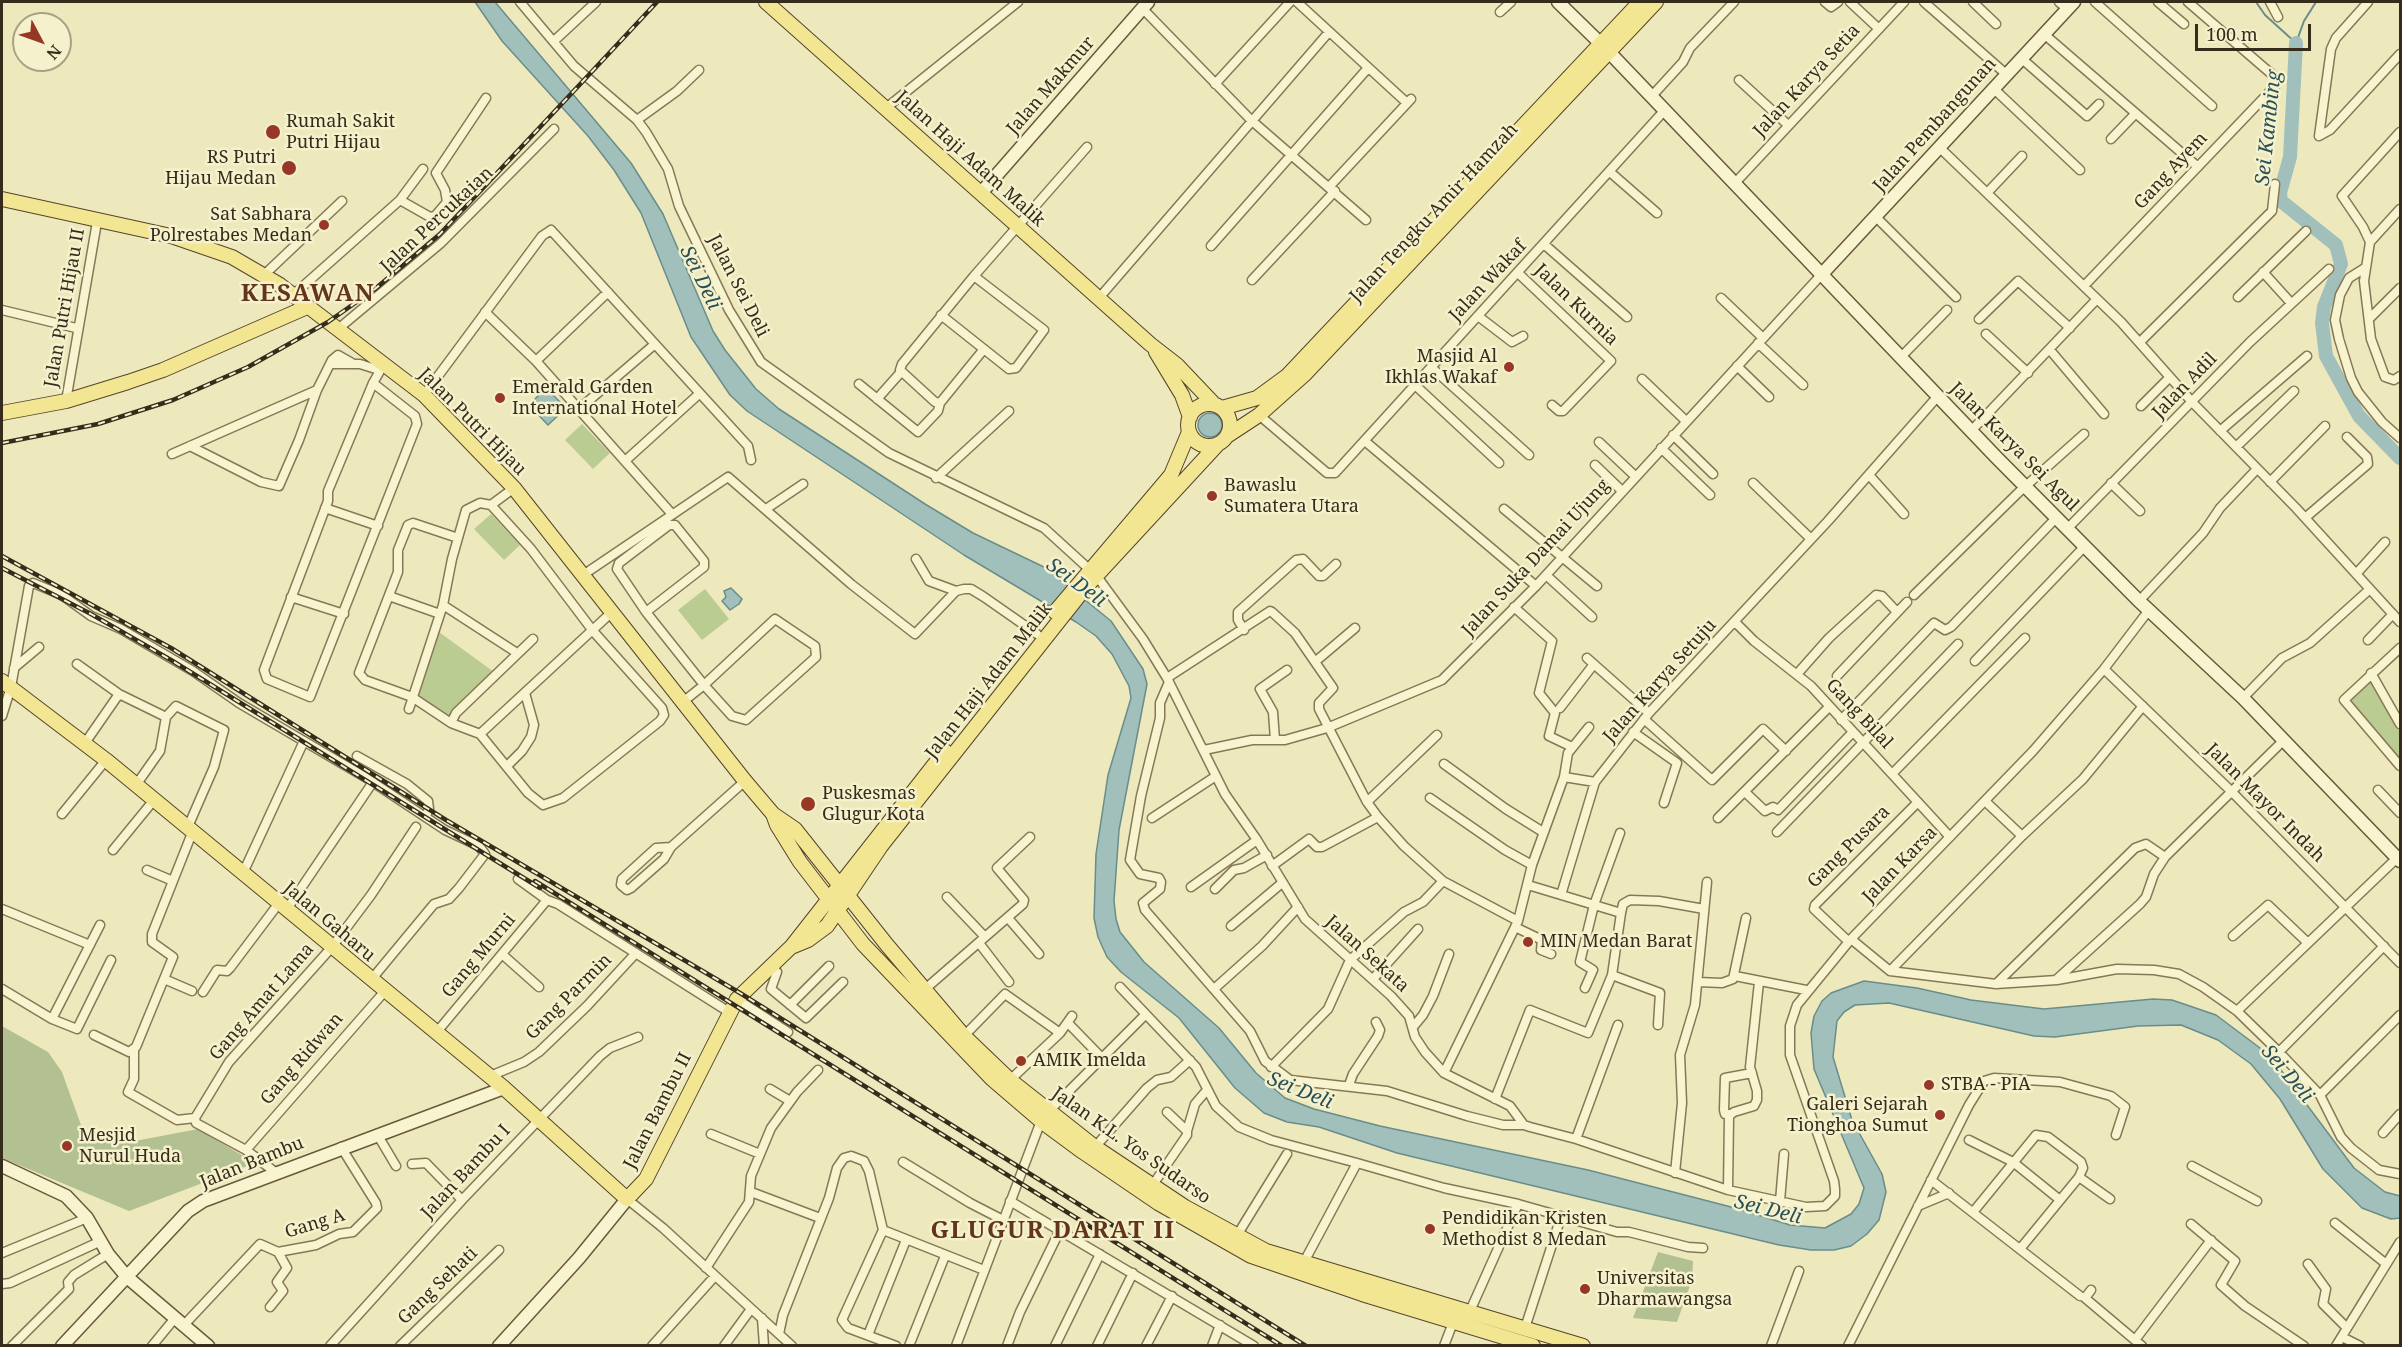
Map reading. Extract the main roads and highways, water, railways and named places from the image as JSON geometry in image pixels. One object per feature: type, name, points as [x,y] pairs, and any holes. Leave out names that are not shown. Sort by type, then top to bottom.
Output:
[{"type":"main road","name":"Jalan Haji Adam Malik","points":[[766,2],[1150,344],[1190,376],[1218,406]]},
{"type":"main road","name":"Jalan Karya Sei Agul","points":[[1558,2],[1735,183],[1971,431],[2139,601],[2242,698],[2399,859]]},
{"type":"main road","name":"Jalan Tengku Amir Hamzah","points":[[1605,48],[1640,2]]},
{"type":"main road","name":"Jalan Tengku Amir Hamzah","points":[[1223,440],[1259,415],[1305,374],[1446,218],[1605,48],[1656,2]]},
{"type":"main road","name":"Jalan Pembangunan","points":[[1822,274],[2044,34],[2067,4]]},
{"type":"main road","name":"Jalan Makmur","points":[[981,193],[1145,5]]},
{"type":"main road","name":"Jalan Putri Hijau","points":[[2,199],[97,222],[171,236],[232,257],[280,285],[338,329],[382,367],[424,395],[514,488],[684,701],[773,814],[791,849],[833,908]]},
{"type":"main road","name":"Jalan Tengku Amir Hamzah","points":[[1218,406],[1252,400],[1277,386],[1446,218]]},
{"type":"main road","points":[[274,321],[283,303],[280,285]]},
{"type":"main road","points":[[2,413],[66,400],[163,370],[307,306]]},
{"type":"main road","name":"Jalan Haji Adam Malik","points":[[1150,344],[1179,389],[1190,417]]},
{"type":"main road","points":[[1200,406],[1218,406],[1229,416],[1230,426],[1223,440],[1201,444],[1189,432],[1190,417],[1200,406]]},
{"type":"main road","name":"Jalan Haji Adam Malik","points":[[845,892],[1054,620],[1172,475],[1189,432]]},
{"type":"main road","name":"Jalan Haji Adam Malik","points":[[1093,572],[1223,440]]},
{"type":"main road","name":"Jalan Haji Adam Malik","points":[[845,892],[858,858],[1037,634],[1054,620]]},
{"type":"main road","name":"Jalan Gaharu","points":[[6,684],[106,760],[496,1081],[627,1199]]},
{"type":"main road","name":"Jalan Putri Hijau","points":[[773,814],[795,829],[845,892]]},
{"type":"main road","name":"Jalan Bambu II","points":[[499,1346],[579,1258],[646,1179],[719,1006],[737,999],[791,947],[802,933],[833,908],[845,892]]},
{"type":"main road","name":"Jalan K.L. Yos Sudarso","points":[[845,892],[924,990],[964,1035],[1045,1116],[1152,1186],[1236,1237],[1266,1251],[1470,1311],[1562,1342],[1583,1346]]},
{"type":"main road","name":"Jalan Bambu II","points":[[791,947],[808,940],[827,926],[833,908]]},
{"type":"main road","name":"Jalan K.L. Yos Sudarso","points":[[833,908],[863,944],[992,1079],[1045,1116],[1158,1203],[1244,1253],[1362,1294],[1454,1320],[1505,1341],[1533,1346]]},
{"type":"main road","points":[[827,926],[838,928],[863,944]]},
{"type":"main road","name":"Jalan Bambu","points":[[62,1346],[197,1205],[274,1171],[376,1134],[496,1081]]},
{"type":"main road","points":[[2,1166],[66,1196],[87,1218],[108,1254],[128,1277],[208,1346]]},
{"type":"water","points":[[475,2],[495,2],[631,163],[663,214],[713,331],[756,389],[779,409],[925,504],[973,533],[1046,568],[1111,621],[1143,669],[1147,684],[1119,830],[1114,901],[1120,932],[1144,962],[1219,1028],[1256,1073],[1285,1098],[1314,1109],[1380,1126],[1588,1170],[1735,1208],[1790,1225],[1825,1228],[1851,1214],[1859,1204],[1864,1188],[1814,1069],[1811,1033],[1814,1016],[1822,1001],[1831,993],[1864,981],[1917,988],[1971,1000],[2044,1009],[2153,999],[2172,1000],[2216,1015],[2260,1048],[2278,1066],[2354,1168],[2385,1192],[2400,1196],[2400,1218],[2391,1219],[2362,1208],[2323,1169],[2280,1099],[2251,1064],[2218,1040],[2181,1025],[2138,1026],[2055,1037],[2034,1036],[1889,1003],[1855,1005],[1844,1012],[1837,1021],[1833,1057],[1852,1120],[1882,1174],[1886,1192],[1879,1220],[1867,1234],[1851,1246],[1834,1250],[1811,1250],[1779,1245],[1397,1153],[1319,1127],[1287,1122],[1264,1113],[1235,1088],[1179,1018],[1121,972],[1107,957],[1098,937],[1094,918],[1096,854],[1108,775],[1131,698],[1129,686],[1112,654],[1096,636],[1076,622],[964,555],[747,411],[730,395],[691,337],[641,213],[614,170],[588,136],[502,41]]},
{"type":"water","points":[[546,388],[566,408],[548,425],[529,405]]},
{"type":"water","points":[[1210,413],[1218,417],[1222,425],[1218,433],[1210,437],[1202,433],[1198,425],[1202,417]]},
{"type":"water","points":[[731,588],[742,599],[730,610],[722,601],[726,597],[724,591]]},
{"type":"waterway","points":[[2256,2],[2265,15],[2296,43],[2304,21],[2316,2]]},
{"type":"waterway","name":"Sei Kambing","points":[[2296,43],[2290,157],[2280,193],[2281,201],[2336,245],[2341,264],[2324,307],[2322,323],[2326,356],[2359,416],[2400,458]]},
{"type":"railway","points":[[2,443],[98,424],[173,400],[248,367],[328,322],[375,289],[440,234],[657,2]]},
{"type":"railway","points":[[2,556],[171,648],[446,820],[740,993],[1306,1346]]},
{"type":"railway","points":[[2,568],[91,614],[171,660],[540,888]]},
{"type":"railway","points":[[535,881],[1282,1346]]},
{"type":"place","name":"Rumah Sakit Putri Hijau","points":[[273,132]]},
{"type":"place","name":"RS Putri Hijau Medan","points":[[289,168]]},
{"type":"place","name":"Sat Sabhara Polrestabes Medan","points":[[324,225]]},
{"type":"place","name":"Masjid Al Ikhlas Wakaf","points":[[1509,367]]},
{"type":"place","name":"Emerald Garden International Hotel","points":[[500,398]]},
{"type":"place","name":"Bawaslu Sumatera Utara","points":[[1212,496]]},
{"type":"place","name":"Puskesmas Glugur Kota","points":[[808,804]]},
{"type":"place","name":"MIN Medan Barat","points":[[1528,942]]},
{"type":"place","name":"AMIK Imelda","points":[[1021,1061]]},
{"type":"place","name":"STBA - PIA","points":[[1929,1085]]},
{"type":"place","name":"Galeri Sejarah Tionghoa Sumut","points":[[1940,1115]]},
{"type":"place","name":"Mesjid Nurul Huda","points":[[67,1146]]},
{"type":"place","name":"Pendidikan Kristen Methodist 8 Medan","points":[[1430,1229]]},
{"type":"place","name":"Universitas Dharmawangsa","points":[[1585,1289]]},
{"type":"district","name":"KESAWAN","points":[[308,294]]},
{"type":"district","name":"GLUGUR DARAT II","points":[[1053,1231]]},
{"type":"water label","name":"Sei Deli","points":[[700,278]]},
{"type":"water label","name":"Sei Deli","points":[[1076,583]]},
{"type":"water label","name":"Sei Deli","points":[[2287,1074]]},
{"type":"water label","name":"Sei Deli","points":[[1300,1091]]},
{"type":"water label","name":"Sei Deli","points":[[1768,1210]]}]
